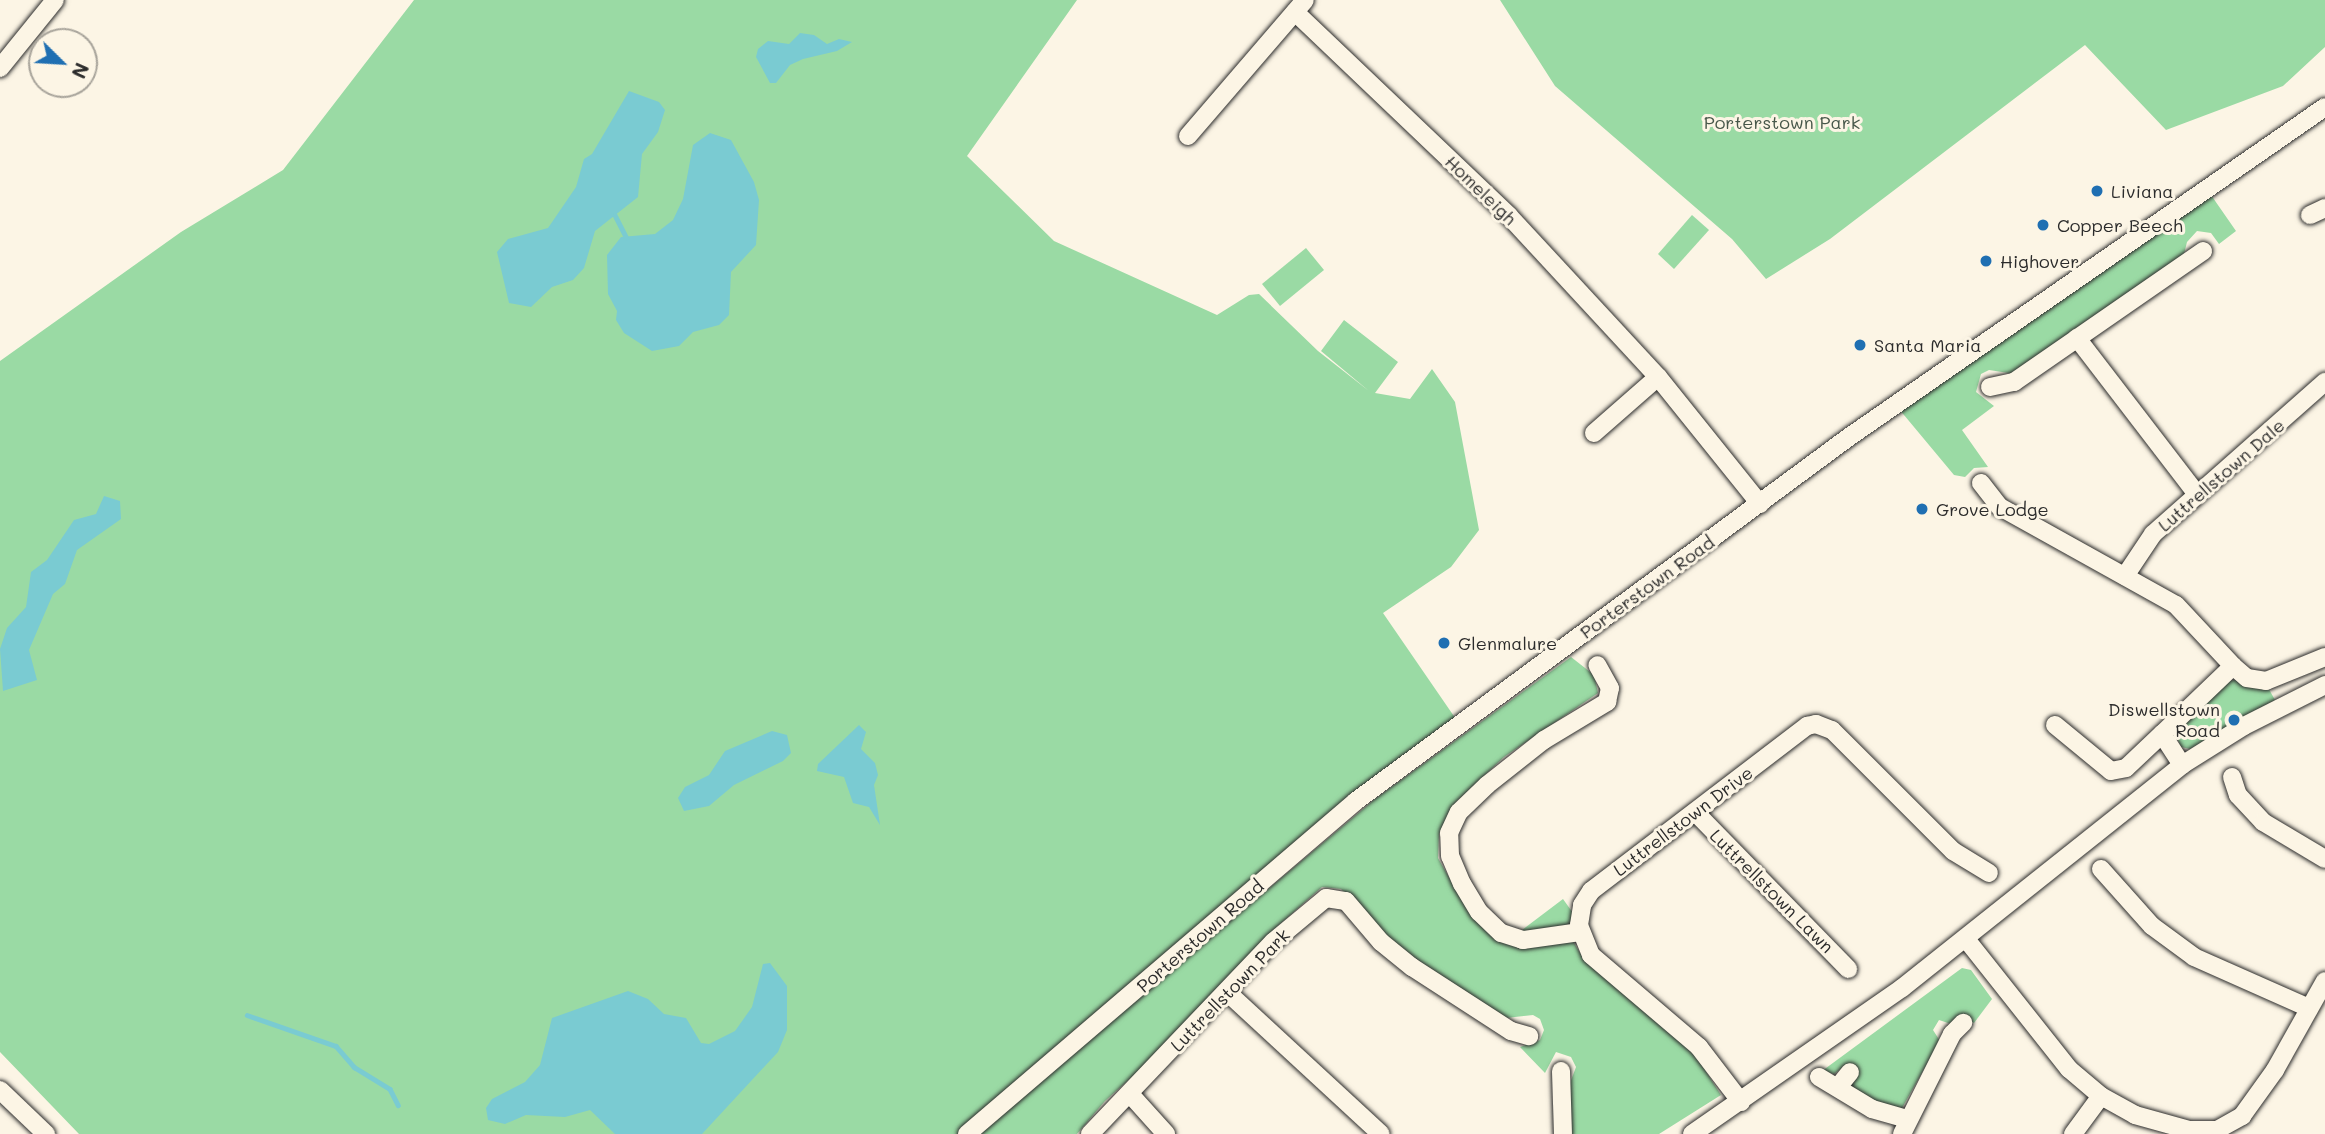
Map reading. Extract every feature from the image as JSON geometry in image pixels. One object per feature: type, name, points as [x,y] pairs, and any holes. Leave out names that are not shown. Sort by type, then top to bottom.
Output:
[{"type":"street","points":[[0,68],[55,0]]},
{"type":"street","name":"Homeleigh","points":[[1188,136],[1300,6],[1509,216],[1658,377],[1760,504]]},
{"type":"street","name":"Porterstown Road","points":[[967,1134],[1356,801],[1974,349],[2325,107]]},
{"type":"street","points":[[1990,387],[2014,382],[2203,251]]},
{"type":"street","points":[[2077,338],[2196,493]]},
{"type":"street","points":[[1594,433],[1658,377]]},
{"type":"street","name":"Luttrellstown Dale","points":[[2125,576],[2143,545],[2196,493],[2325,382]]},
{"type":"street","points":[[1981,483],[1999,506],[2187,614],[2233,666],[2248,678],[2266,681],[2325,657]]},
{"type":"street","points":[[1597,665],[1610,688],[1607,702],[1544,740],[1459,812],[1449,833],[1450,856],[1462,884],[1479,912],[1501,933],[1522,940],[1580,932],[1591,955],[1699,1047],[1741,1102]]},
{"type":"street","points":[[2055,725],[2111,771],[2126,768],[2233,666]]},
{"type":"street","points":[[1692,1134],[1741,1102],[1966,939],[2182,765],[2244,726],[2325,685]]},
{"type":"street","name":"Luttrellstown Drive","points":[[1580,932],[1582,905],[1591,891],[1807,726],[1821,725],[1832,730],[1894,797],[1953,850],[1989,873]]},
{"type":"street","points":[[2162,734],[2182,765]]},
{"type":"street","points":[[2232,777],[2238,795],[2263,822],[2325,859]]},
{"type":"street","name":"Luttrellstown Lawn","points":[[1696,813],[1848,969]]},
{"type":"street","points":[[2101,869],[2152,926],[2194,957],[2309,1008]]},
{"type":"street","name":"Luttrellstown Park","points":[[1090,1134],[1273,942],[1326,898],[1338,897],[1412,967],[1511,1031],[1529,1036]]},
{"type":"street","points":[[1966,939],[2042,1040],[2101,1096],[2161,1124],[2200,1130],[2223,1128],[2242,1116],[2257,1097],[2325,981]]},
{"type":"street","points":[[1227,992],[1381,1134]]},
{"type":"street","points":[[1819,1077],[1904,1126],[1952,1028]]},
{"type":"street","points":[[1561,1071],[1563,1134]]},
{"type":"street","points":[[1838,1087],[1850,1072]]},
{"type":"street","points":[[0,1090],[46,1134]]},
{"type":"street","points":[[1130,1094],[1166,1134]]},
{"type":"street","points":[[2073,1134],[2101,1096]]},
{"type":"green space","points":[[414,0],[1077,0],[967,156],[1054,241],[1217,315],[1249,295],[1259,294],[1318,351],[1369,391],[1321,351],[1344,320],[1398,362],[1375,393],[1410,399],[1432,369],[1455,402],[1479,530],[1451,567],[1383,613],[1460,725],[965,1134],[79,1134],[0,1052],[0,361],[181,232],[283,170]]},
{"type":"green space","name":"Porterstown Park","points":[[1500,0],[2325,0],[2325,47],[2283,86],[2166,130],[2085,45],[1830,239],[1766,279],[1732,239],[1555,86]]},
{"type":"green space","points":[[2211,195],[2236,231],[2219,244],[2211,233],[2197,231],[2187,242],[2184,254],[2015,374],[1989,370],[1981,374],[1976,392],[1994,406],[1962,430],[1988,467],[1974,468],[1965,477],[1954,475],[1899,409]]},
{"type":"green space","points":[[1692,215],[1709,230],[1674,269],[1658,254]]},
{"type":"green space","points":[[1306,248],[1324,270],[1280,306],[1262,284]]},
{"type":"green space","points":[[1571,657],[1594,675],[1598,693],[1504,757],[1456,802],[1439,834],[1438,858],[1455,888],[1506,942],[1563,899],[1573,913],[1574,943],[1585,961],[1689,1045],[1721,1095],[1659,1134],[1569,1134],[1570,1083],[1576,1067],[1571,1057],[1556,1052],[1545,1073],[1520,1047],[1540,1040],[1544,1030],[1540,1019],[1533,1015],[1506,1018],[1398,947],[1341,889],[1322,887],[1271,932],[1171,1042],[1105,1101],[1077,1134],[978,1134],[1375,799]]},
{"type":"green space","points":[[2240,679],[2266,684],[2275,700],[2190,749],[2181,747],[2175,733],[2229,681]]},
{"type":"green space","points":[[1962,968],[1971,970],[1992,999],[1974,1023],[1961,1016],[1951,1024],[1939,1020],[1933,1030],[1940,1041],[1902,1108],[1875,1104],[1852,1090],[1846,1065],[1834,1074],[1822,1071]]},
{"type":"water","points":[[800,33],[814,35],[827,44],[839,39],[852,42],[837,51],[790,65],[776,83],[770,83],[756,57],[758,49],[768,41],[789,44]]},
{"type":"water","points":[[629,91],[659,102],[665,110],[658,132],[642,154],[638,197],[595,231],[584,268],[573,280],[552,287],[531,307],[509,303],[497,252],[508,239],[548,228],[576,187],[584,159],[592,154]]},
{"type":"water","points":[[710,133],[731,140],[754,182],[759,200],[756,245],[731,272],[729,315],[719,325],[693,332],[679,346],[652,351],[624,333],[616,320],[617,311],[608,294],[607,255],[621,237],[655,234],[673,220],[683,199],[693,145]]},
{"type":"water","points":[[104,496],[120,501],[121,519],[77,550],[65,584],[53,594],[29,650],[37,680],[3,691],[0,649],[7,628],[26,607],[31,572],[47,560],[74,520],[96,514]]},
{"type":"water","points":[[859,725],[866,732],[861,749],[875,763],[878,775],[874,785],[880,825],[869,807],[853,803],[844,777],[817,771],[818,764]]},
{"type":"water","points":[[772,731],[787,735],[791,753],[783,761],[734,785],[709,806],[684,811],[678,798],[685,787],[709,775],[725,751]]},
{"type":"water","points":[[770,963],[787,986],[787,1030],[778,1052],[702,1134],[615,1134],[590,1110],[565,1117],[526,1115],[505,1124],[488,1120],[486,1108],[492,1099],[525,1082],[540,1065],[552,1018],[628,991],[648,999],[664,1014],[686,1018],[701,1043],[709,1044],[735,1031],[752,1007],[763,964]]},
{"type":"waterway","points":[[615,215],[626,237]]},
{"type":"waterway","points":[[247,1015],[336,1046],[354,1067],[390,1089],[398,1105]]},
{"type":"place","name":"Liviana","points":[[2097,191]]},
{"type":"place","name":"Copper Beech","points":[[2043,225]]},
{"type":"place","name":"Highover","points":[[1986,261]]},
{"type":"place","name":"Santa Maria","points":[[1860,345]]},
{"type":"place","name":"Grove Lodge","points":[[1922,509]]},
{"type":"place","name":"Glenmalure","points":[[1444,643]]},
{"type":"place","name":"Diswellstown Road","points":[[2234,720]]}]
